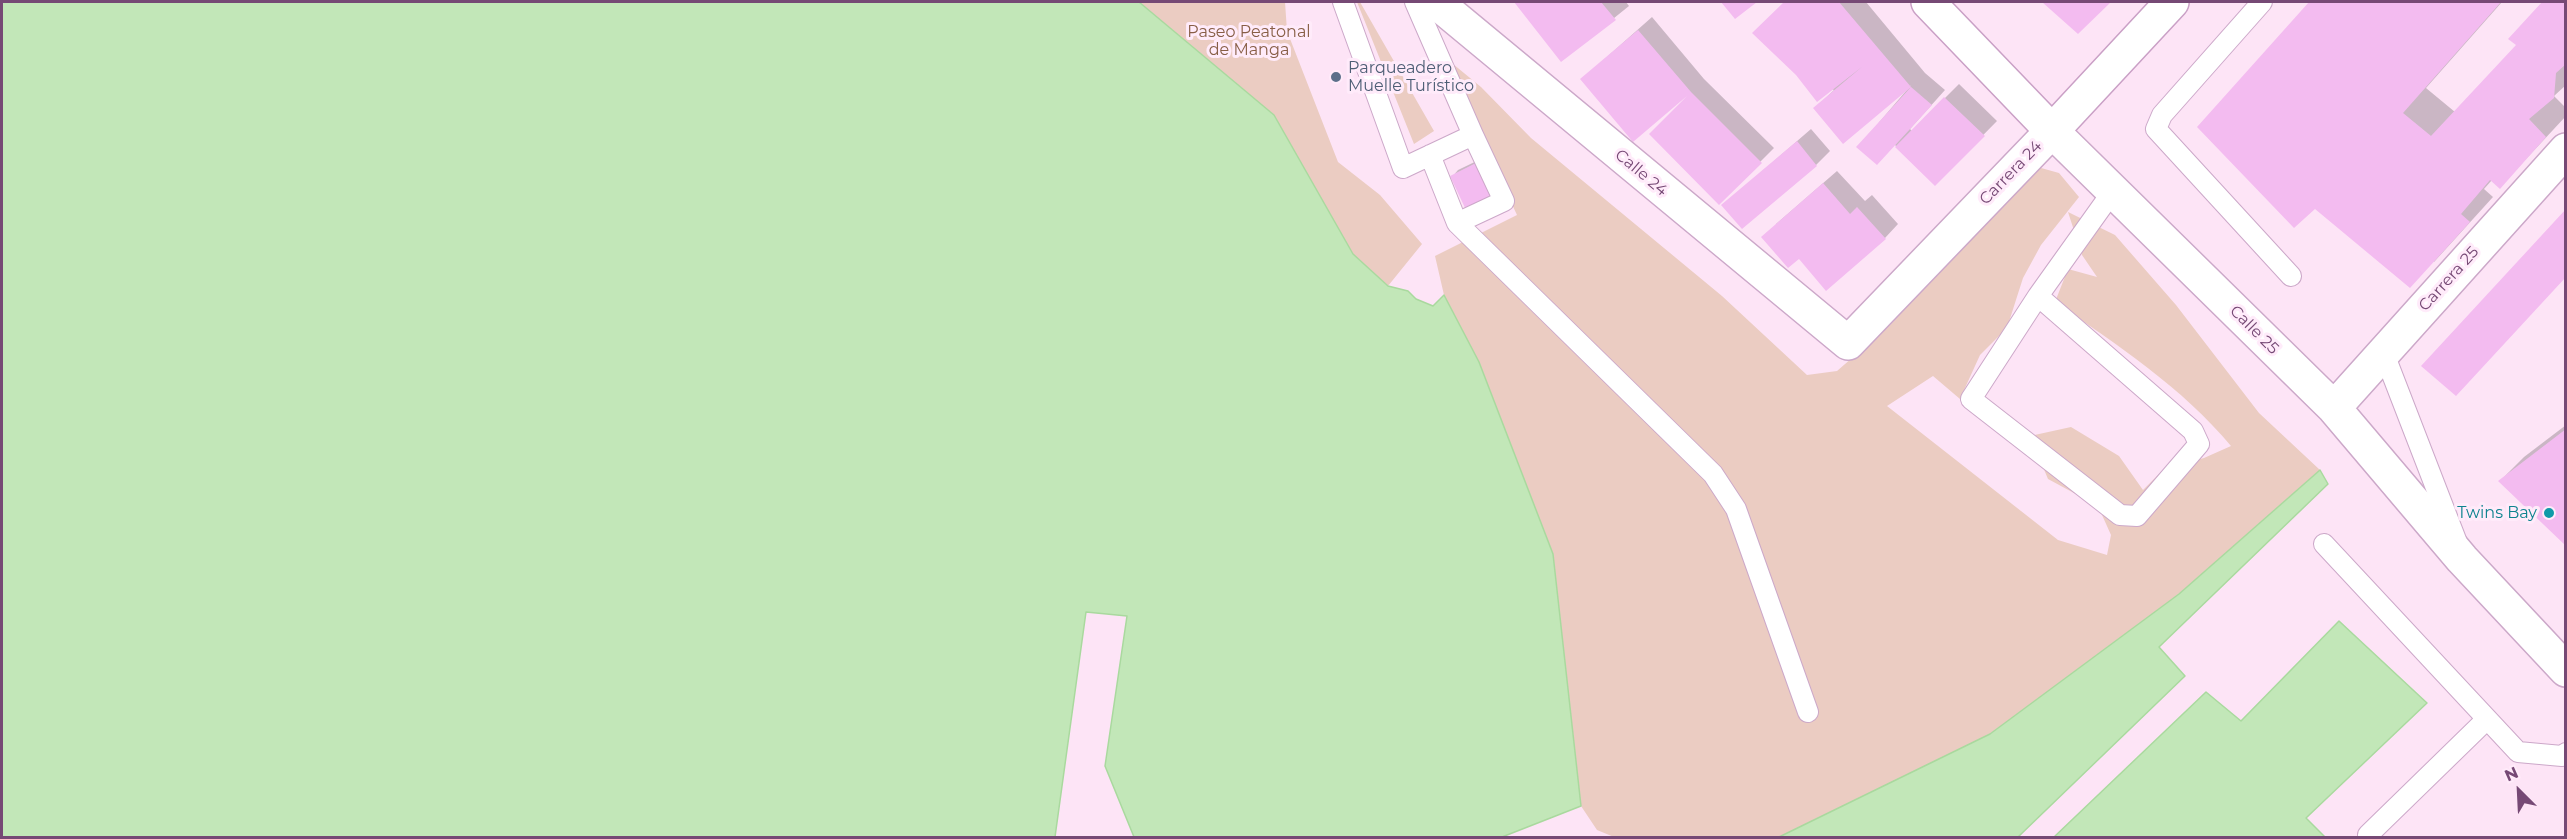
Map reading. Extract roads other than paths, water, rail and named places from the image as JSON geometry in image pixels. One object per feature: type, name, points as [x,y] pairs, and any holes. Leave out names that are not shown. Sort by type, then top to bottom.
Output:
[{"type":"street","name":"Calle 24","points":[[1436,2],[1848,343]]},
{"type":"street","name":"Calle 25","points":[[1929,2],[2052,131],[2334,408],[2462,559],[2565,670]]},
{"type":"street","name":"Carrera 24","points":[[1848,343],[2052,131],[2172,2]]},
{"type":"street","name":"Carrera 25","points":[[2334,408],[2565,150]]},
{"type":"lane","points":[[1343,2],[1403,168],[1473,135]]},
{"type":"lane","points":[[1415,2],[1504,201],[1457,223]]},
{"type":"lane","points":[[2262,2],[2162,115],[2156,129],[2291,276]]},
{"type":"lane","points":[[1430,155],[1457,223],[1713,474],[1736,509],[1808,712]]},
{"type":"lane","points":[[2038,296],[2193,431],[2196,437],[2199,444],[2137,516],[2120,515],[1971,399],[2038,296],[2113,191]]},
{"type":"lane","points":[[2384,351],[2456,533],[2462,559]]},
{"type":"lane","points":[[2324,544],[2518,752],[2562,756],[2565,753]]},
{"type":"lane","points":[[2368,835],[2487,719]]},
{"type":"place","name":"Parqueadero Muelle Turístico","points":[[1336,77]]},
{"type":"place","name":"Twins Bay","points":[[2549,513]]},
{"type":"park label","name":"Paseo Peatonal de Manga","points":[[1249,41]]}]
